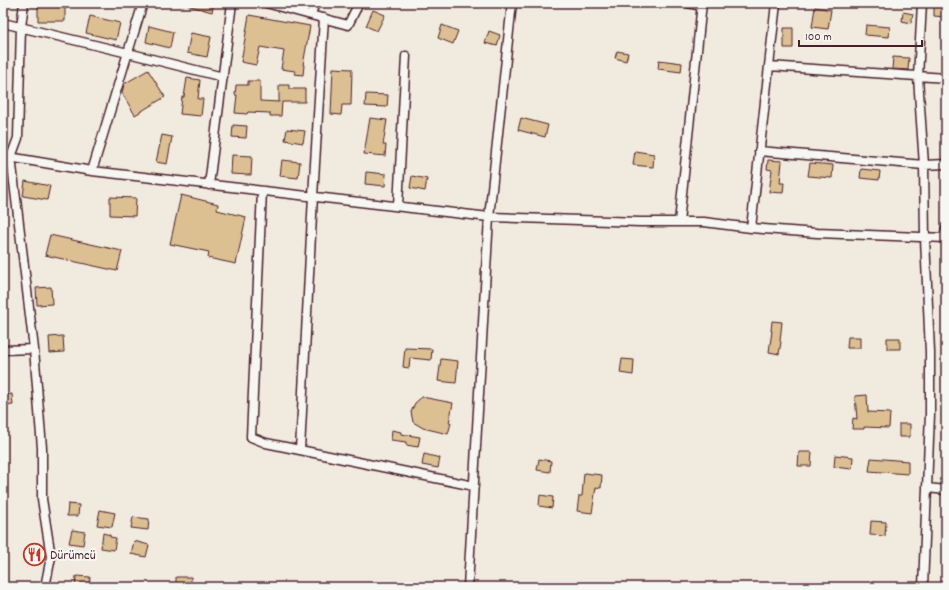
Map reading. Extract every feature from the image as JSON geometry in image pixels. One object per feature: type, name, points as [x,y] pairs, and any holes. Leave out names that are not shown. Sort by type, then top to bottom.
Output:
[{"type":"street","points":[[24,3],[20,27],[18,138],[7,157],[34,349],[42,448],[42,499],[51,557],[45,587]]},
{"type":"street","points":[[92,171],[143,3]]},
{"type":"street","points":[[209,185],[232,3]]},
{"type":"street","points":[[266,3],[348,25],[359,3]]},
{"type":"street","points":[[311,14],[315,3]]},
{"type":"street","points":[[468,587],[489,217],[512,3]]},
{"type":"street","points":[[679,222],[702,5],[688,3]]},
{"type":"street","points":[[751,228],[776,3]]},
{"type":"street","points":[[922,3],[918,77],[924,165],[925,238],[930,352],[930,414],[923,587]]},
{"type":"street","points":[[300,450],[324,18]]},
{"type":"street","points":[[3,23],[223,77]]},
{"type":"street","points":[[398,206],[406,56]]},
{"type":"street","points":[[769,66],[946,78]]},
{"type":"street","points":[[759,151],[924,165],[946,164]]},
{"type":"street","points":[[7,157],[92,171],[489,217],[640,222],[704,222],[751,228],[817,233],[925,238],[945,238],[946,228]]},
{"type":"street","points":[[262,191],[251,437],[266,443],[474,486]]},
{"type":"street","points":[[3,350],[34,349]]},
{"type":"street","points":[[927,488],[946,490]]},
{"type":"building","points":[[187,3],[214,3],[212,12],[187,5]]},
{"type":"building","points":[[934,3],[945,3],[944,17],[934,16]]},
{"type":"building","points":[[38,6],[65,6],[65,21],[38,21]]},
{"type":"building","points":[[815,7],[831,10],[828,29],[812,27]]},
{"type":"building","points":[[373,10],[385,15],[377,31],[366,26]]},
{"type":"building","points":[[903,12],[913,14],[911,23],[902,21]]},
{"type":"building","points":[[249,15],[310,26],[303,65],[303,75],[294,74],[295,71],[281,69],[284,51],[260,47],[256,65],[241,62]]},
{"type":"building","points":[[90,16],[120,23],[116,40],[86,33]]},
{"type":"building","points":[[442,25],[458,31],[453,44],[438,38]]},
{"type":"building","points":[[866,25],[890,27],[889,37],[865,35]]},
{"type":"building","points":[[149,26],[173,32],[170,48],[146,42]]},
{"type":"building","points":[[784,28],[793,28],[793,48],[784,48]]},
{"type":"building","points":[[489,31],[500,35],[497,46],[485,43]]},
{"type":"building","points":[[191,33],[211,37],[207,57],[187,53]]},
{"type":"building","points":[[617,51],[628,53],[626,61],[615,58]]},
{"type":"building","points":[[893,57],[909,58],[908,70],[892,69]]},
{"type":"building","points":[[659,60],[682,63],[681,72],[658,69]]},
{"type":"building","points":[[333,68],[352,69],[351,105],[342,105],[341,115],[331,114]]},
{"type":"building","points":[[148,70],[165,97],[135,115],[122,93],[124,84]]},
{"type":"building","points":[[187,78],[200,80],[198,99],[203,99],[201,116],[180,114],[182,97],[184,97]]},
{"type":"building","points":[[248,81],[260,81],[260,101],[279,102],[279,85],[289,85],[289,89],[305,89],[305,102],[282,102],[281,116],[270,116],[270,113],[235,113],[237,95],[235,95],[236,85],[248,85]]},
{"type":"building","points":[[366,94],[388,95],[387,107],[365,106]]},
{"type":"building","points":[[370,118],[387,120],[383,145],[386,145],[385,156],[364,154]]},
{"type":"building","points":[[521,118],[548,125],[545,137],[518,130]]},
{"type":"building","points":[[233,125],[247,126],[246,138],[232,137]]},
{"type":"building","points":[[287,129],[305,131],[303,143],[285,140]]},
{"type":"building","points":[[162,135],[172,137],[167,164],[156,162]]},
{"type":"building","points":[[635,151],[654,154],[653,167],[633,165]]},
{"type":"building","points":[[232,155],[252,156],[251,175],[231,174]]},
{"type":"building","points":[[282,160],[300,162],[298,178],[280,176]]},
{"type":"building","points":[[768,160],[782,161],[780,183],[784,183],[783,193],[769,192],[772,170],[767,169]]},
{"type":"building","points":[[810,163],[833,165],[832,178],[808,176]]},
{"type":"building","points":[[861,169],[880,171],[879,180],[860,178]]},
{"type":"building","points":[[366,172],[386,174],[385,186],[365,184]]},
{"type":"building","points":[[412,176],[427,179],[425,191],[410,188]]},
{"type":"building","points":[[25,181],[50,186],[47,200],[23,196]]},
{"type":"building","points":[[181,195],[218,204],[217,210],[246,217],[236,264],[208,258],[209,252],[170,244]]},
{"type":"building","points":[[110,197],[136,198],[135,216],[110,215]]},
{"type":"building","points":[[50,235],[122,251],[117,271],[45,255]]},
{"type":"building","points":[[51,287],[52,304],[37,305],[36,288]]},
{"type":"building","points":[[772,321],[782,322],[779,354],[769,352]]},
{"type":"building","points":[[63,336],[64,352],[50,353],[49,337]]},
{"type":"building","points":[[848,337],[860,337],[860,348],[847,348]]},
{"type":"building","points":[[887,338],[900,338],[900,349],[887,349]]},
{"type":"building","points":[[405,348],[432,349],[431,360],[410,358],[409,368],[403,367]]},
{"type":"building","points":[[441,359],[458,361],[456,383],[438,381]]},
{"type":"building","points":[[622,359],[634,360],[633,375],[620,373]]},
{"type":"building","points":[[12,394],[13,405],[3,406],[3,395]]},
{"type":"building","points":[[867,395],[868,412],[890,413],[889,428],[864,427],[864,429],[852,429],[853,418],[857,419],[855,396]]},
{"type":"building","points":[[422,397],[453,403],[449,423],[451,423],[448,434],[423,428],[413,422],[411,412],[415,403]]},
{"type":"building","points":[[899,424],[910,424],[910,437],[899,437]]},
{"type":"building","points":[[392,430],[401,432],[401,434],[420,437],[418,447],[406,445],[406,442],[391,440]]},
{"type":"building","points":[[799,452],[812,452],[811,466],[798,466]]},
{"type":"building","points":[[424,454],[440,458],[438,468],[422,465]]},
{"type":"building","points":[[835,455],[853,457],[852,469],[834,467]]},
{"type":"building","points":[[871,458],[908,461],[908,474],[869,471]]},
{"type":"building","points":[[539,459],[551,461],[550,472],[537,470]]},
{"type":"building","points":[[584,473],[602,475],[601,488],[596,487],[592,513],[577,511],[579,496],[582,496]]},
{"type":"building","points":[[540,495],[553,497],[552,508],[539,506]]},
{"type":"building","points":[[68,504],[79,505],[78,516],[67,516]]},
{"type":"building","points":[[100,510],[115,513],[112,527],[97,525]]},
{"type":"building","points":[[133,517],[149,519],[148,530],[131,528]]},
{"type":"building","points":[[871,521],[886,522],[885,536],[870,535]]},
{"type":"building","points":[[72,530],[85,532],[83,545],[69,543]]},
{"type":"building","points":[[103,533],[110,535],[110,537],[116,538],[114,550],[101,548]]},
{"type":"building","points":[[134,541],[149,545],[146,557],[131,554]]},
{"type":"building","points":[[36,549],[38,560],[29,562],[26,551]]},
{"type":"building","points":[[76,576],[90,577],[89,587],[75,587]]},
{"type":"building","points":[[176,577],[191,577],[191,587],[176,587]]},
{"type":"place","name":"Dürümcü","points":[[34,554]]}]
